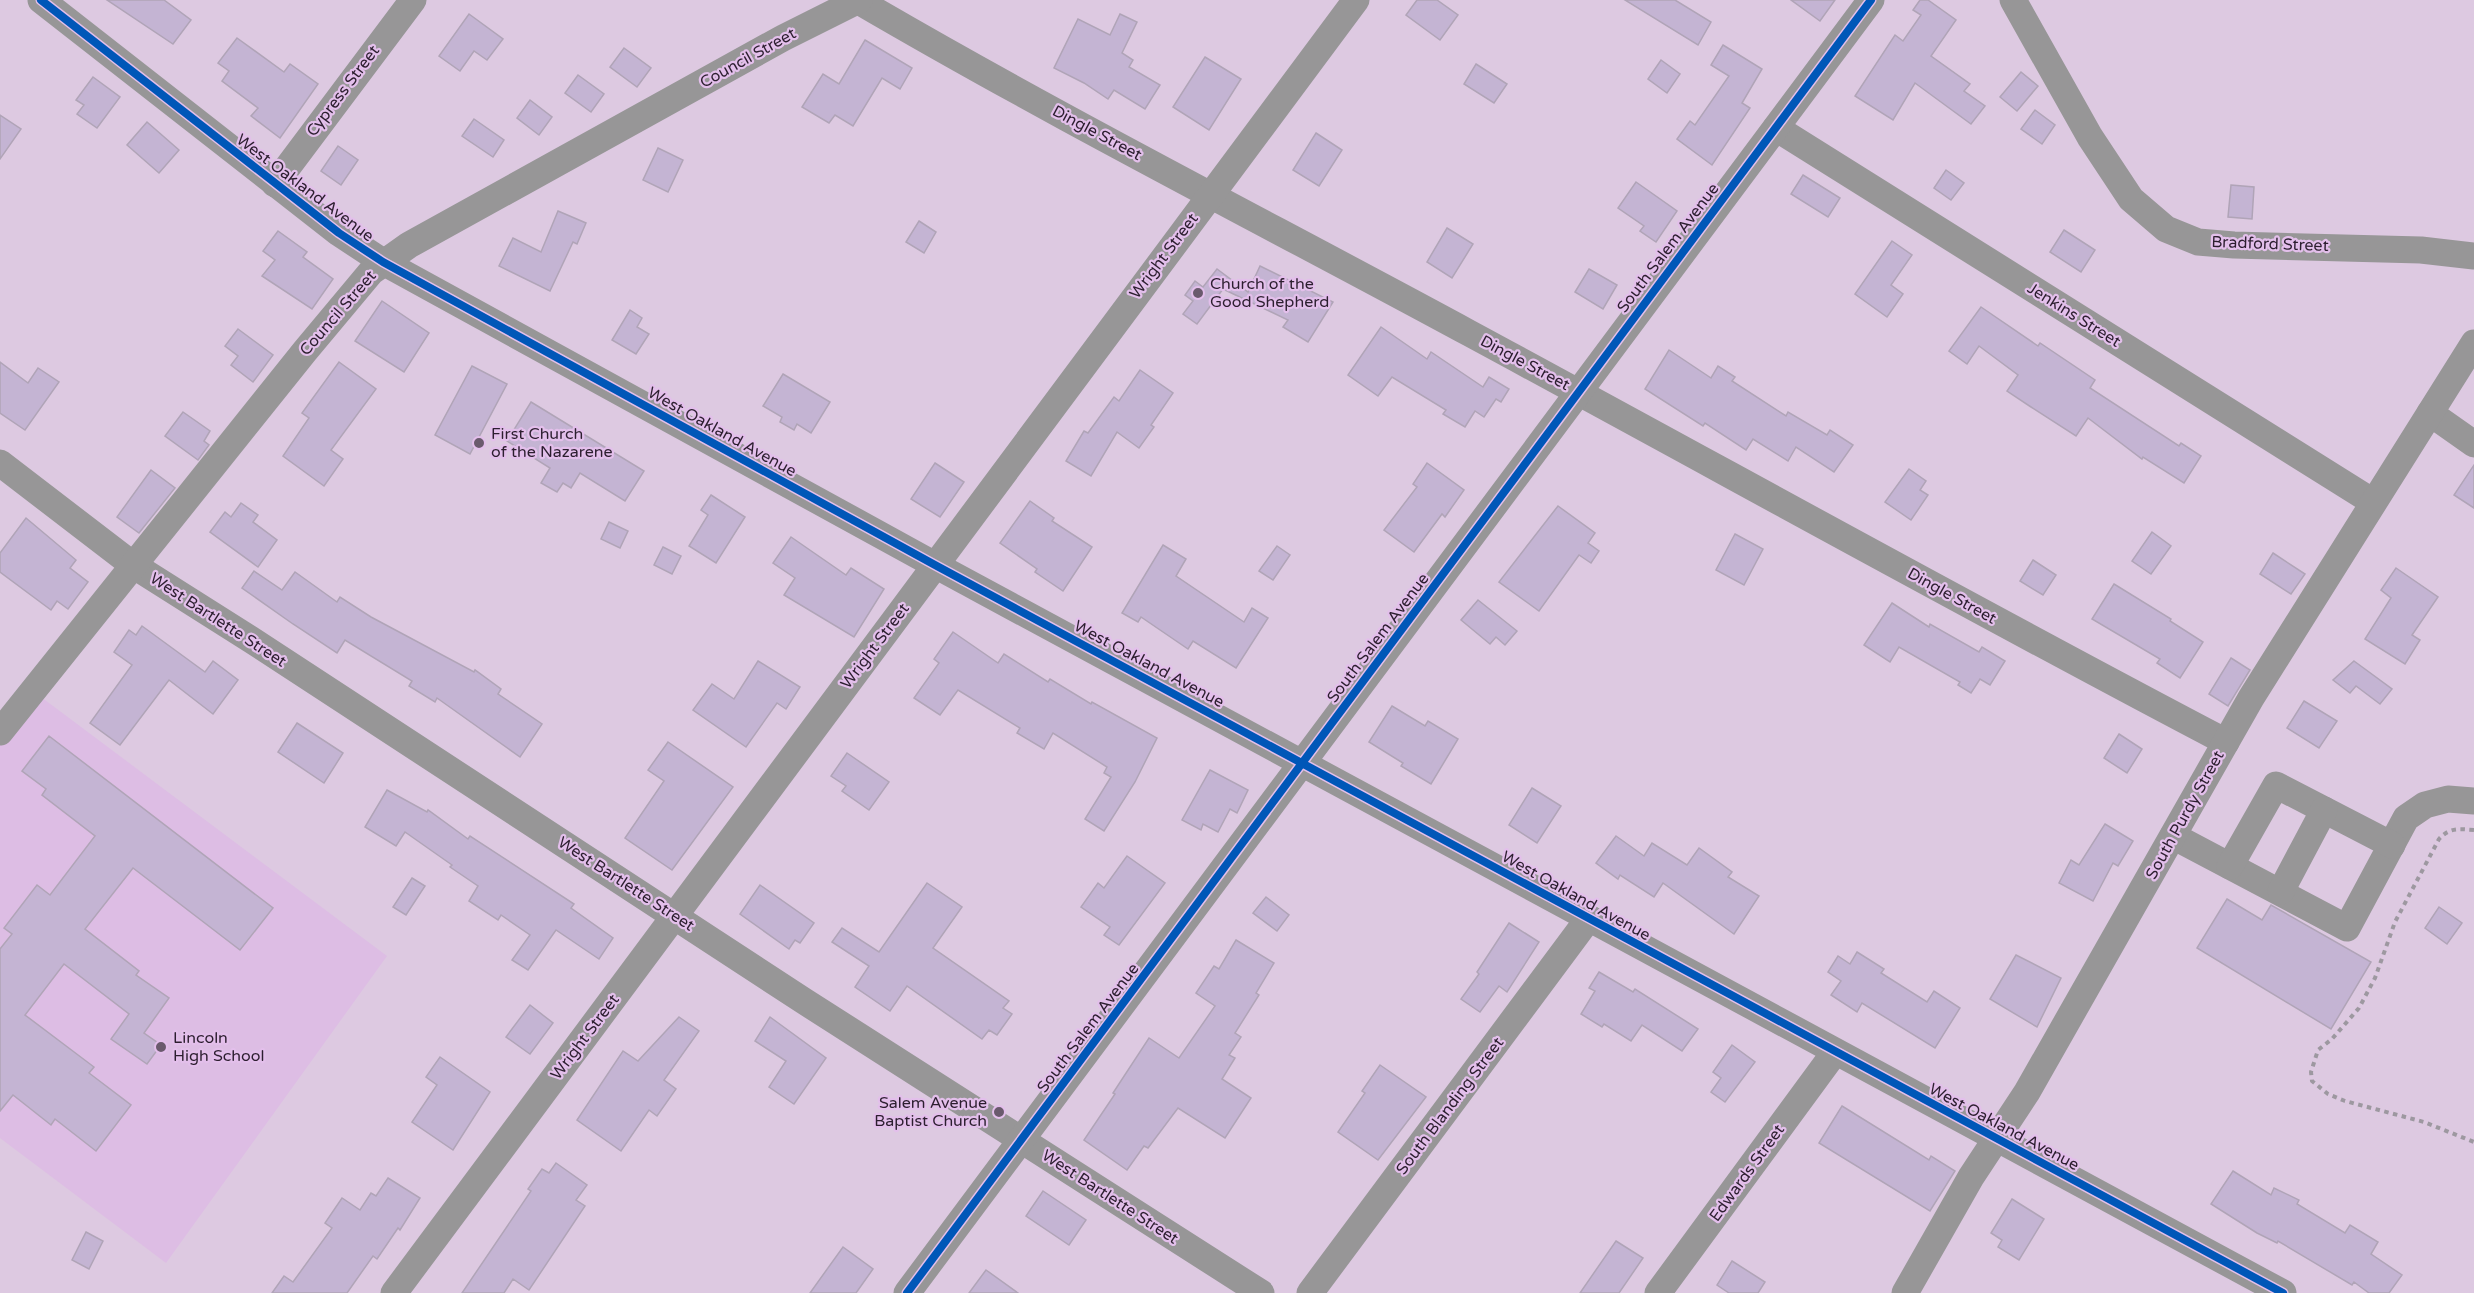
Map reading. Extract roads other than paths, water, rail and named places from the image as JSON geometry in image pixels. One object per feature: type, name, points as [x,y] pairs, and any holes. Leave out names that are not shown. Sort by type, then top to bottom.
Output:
[{"type":"street","name":"West Oakland Avenue","points":[[41,0],[275,184],[339,233],[383,262],[935,565],[2283,1293]]},
{"type":"street","name":"Cypress Street","points":[[275,184],[413,0]]},
{"type":"street","name":"Dingle Street","points":[[858,0],[2063,657],[2226,742]]},
{"type":"street","name":"Council Street","points":[[0,732],[371,272],[409,245],[783,38],[858,0]]},
{"type":"street","name":"Wright Street","points":[[394,1293],[1356,0]]},
{"type":"street","name":"South Salem Avenue","points":[[907,1293],[1871,0]]},
{"type":"street","name":"Bradford Street","points":[[2013,0],[2090,137],[2131,200],[2166,229],[2198,242],[2421,250],[2474,256]]},
{"type":"street","name":"Jenkins Street","points":[[1776,128],[2373,502]]},
{"type":"street","name":"South Purdy Street","points":[[1905,1293],[1971,1177],[2027,1092],[2226,742],[2303,613],[2474,343]]},
{"type":"street","points":[[2430,413],[2474,444]]},
{"type":"street","name":"West Bartlette Street","points":[[0,463],[133,565],[1261,1293]]},
{"type":"street","points":[[2230,866],[2276,785],[2392,845]]},
{"type":"street","points":[[2173,836],[2281,891],[2347,928],[2406,818],[2425,805],[2448,799],[2474,801]]},
{"type":"street","points":[[2281,891],[2324,810]]},
{"type":"street","name":"South Blanding Street","points":[[1310,1293],[1589,918]]},
{"type":"street","name":"Edwards Street","points":[[1658,1293],[1835,1052]]},
{"type":"place","name":"Church of the Good Shepherd","points":[[1198,293]]},
{"type":"place","name":"First Church of the Nazarene","points":[[479,443]]},
{"type":"place","name":"Lincoln High School","points":[[161,1047]]},
{"type":"place","name":"Salem Avenue Baptist Church","points":[[999,1112]]}]
